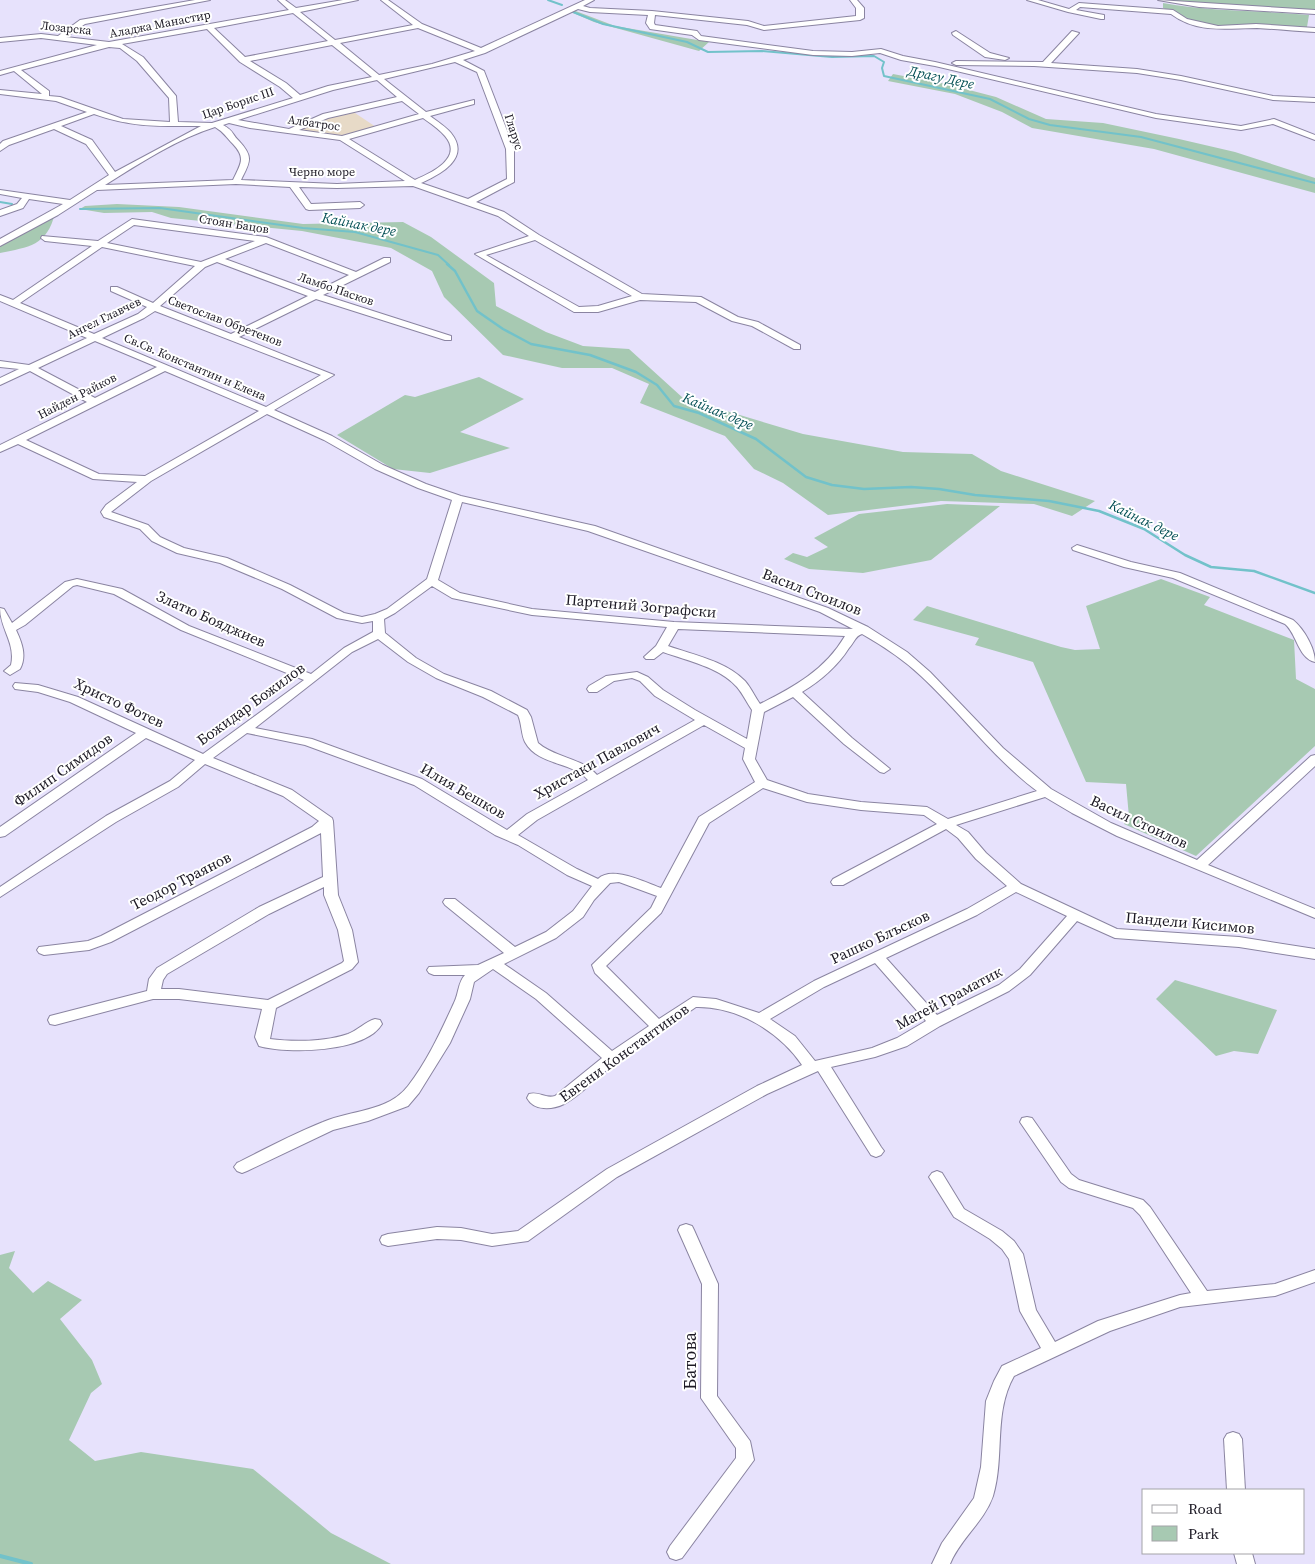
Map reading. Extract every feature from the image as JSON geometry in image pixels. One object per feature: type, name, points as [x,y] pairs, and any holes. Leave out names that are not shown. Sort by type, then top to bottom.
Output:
[{"type":"street","points":[[60,38],[83,22],[207,0]]},
{"type":"street","points":[[281,0],[448,134],[455,143],[456,149],[450,162],[414,183]]},
{"type":"street","name":"Аладжа Манастир","points":[[0,73],[110,44],[355,0]]},
{"type":"street","points":[[384,0],[419,26],[482,51]]},
{"type":"street","name":"Цар Борис III","points":[[0,243],[72,203],[114,176],[198,130],[297,97],[456,60],[482,51],[504,39],[591,0]]},
{"type":"street","points":[[575,6],[590,10],[652,13],[748,23],[771,28],[860,18],[860,8],[853,0]]},
{"type":"street","points":[[1030,0],[1070,11],[1102,17]]},
{"type":"street","points":[[1161,0],[1201,6],[1315,12]]},
{"type":"street","points":[[1070,11],[1079,5],[1115,7],[1173,12],[1179,19],[1212,27],[1315,30]]},
{"type":"street","points":[[652,13],[650,23],[653,26],[694,34],[699,38],[813,53],[852,54],[882,51],[901,58],[935,64],[1156,116],[1241,128],[1274,121],[1315,138]]},
{"type":"street","points":[[208,26],[243,60],[283,85],[297,97]]},
{"type":"street","points":[[243,60],[419,26]]},
{"type":"street","points":[[956,33],[988,54],[1034,64]]},
{"type":"street","points":[[1046,64],[1075,33]]},
{"type":"street","name":"Лозарска","points":[[0,40],[32,36],[122,46],[140,59],[173,98],[174,123]]},
{"type":"street","name":"Гларус","points":[[456,60],[480,71],[510,149],[510,180],[468,203]]},
{"type":"street","points":[[935,64],[1046,64],[1168,76],[1273,98],[1315,100]]},
{"type":"street","points":[[16,69],[46,93],[45,97]]},
{"type":"street","points":[[0,92],[45,97],[69,102],[122,121],[145,124],[216,124],[230,133],[232,139],[245,150],[247,158],[236,182]]},
{"type":"street","points":[[290,131],[326,116],[404,98]]},
{"type":"street","points":[[342,138],[471,102]]},
{"type":"street","points":[[2,145],[93,112]]},
{"type":"street","name":"Албатрос","points":[[229,120],[250,126],[342,138],[414,183]]},
{"type":"street","points":[[54,126],[89,142],[114,176]]},
{"type":"street","name":"Черно море","points":[[95,188],[236,182],[294,186],[414,183],[501,214],[536,237],[640,297]]},
{"type":"street","points":[[294,186],[309,207],[360,205]]},
{"type":"street","points":[[0,192],[25,199],[72,203]]},
{"type":"street","points":[[0,212],[14,207],[25,199]]},
{"type":"street","name":"Стоян Бацов","points":[[100,244],[132,222],[266,240],[357,275]]},
{"type":"street","points":[[536,237],[479,254],[577,310],[598,309],[640,297],[698,299],[735,319],[755,324],[797,347]]},
{"type":"street","points":[[44,238],[100,244],[202,265]]},
{"type":"street","name":"Ангел Главчев","points":[[0,382],[95,338],[154,307],[202,265],[266,240]]},
{"type":"street","points":[[13,304],[100,244]]},
{"type":"street","name":"Ламбо Пасков","points":[[217,259],[314,295],[448,338]]},
{"type":"street","points":[[230,337],[387,260]]},
{"type":"street","name":"Светослав Обретенов","points":[[114,289],[154,307],[329,375],[268,411]]},
{"type":"street","name":"Св.Св. Константин и Елена","points":[[0,298],[268,411],[328,438],[376,466]]},
{"type":"street","points":[[0,364],[30,368],[94,402]]},
{"type":"street","name":"Найден Райков","points":[[0,449],[165,367]]},
{"type":"street","points":[[268,411],[147,479],[106,512],[108,515],[150,530],[156,539],[181,551],[223,560],[254,572],[341,616],[362,620],[378,617],[391,611],[432,581],[458,498]]},
{"type":"street","points":[[18,440],[97,478],[147,479]]},
{"type":"street","name":"Васил Стоилов","points":[[376,466],[422,486],[458,498],[591,528],[824,610],[858,631],[907,657],[927,674],[1012,764],[1047,792],[1112,829],[1315,914]]},
{"type":"street","points":[[1077,548],[1128,565],[1176,575],[1290,622],[1297,627],[1306,653],[1315,659]]},
{"type":"street","name":"Партений Зографски","points":[[432,581],[456,596],[497,606],[541,612],[674,625],[858,631]]},
{"type":"street","name":"Златю Бояджиев","points":[[10,629],[21,624],[69,584],[77,582],[118,591],[185,628],[312,679]]},
{"type":"street","points":[[0,611],[10,629],[19,654],[13,669]]},
{"type":"street","points":[[378,617],[379,634],[412,660],[440,676],[487,694],[522,713],[526,718],[530,740],[534,747],[549,757],[586,771],[596,782]]},
{"type":"street","points":[[650,657],[661,648],[674,625]]},
{"type":"street","points":[[758,710],[794,691],[824,671],[842,654],[858,631]]},
{"type":"street","name":"Божидар Божилов","points":[[0,892],[111,819],[174,784],[204,759],[348,650],[379,634]]},
{"type":"street","points":[[659,1027],[598,968],[656,910],[704,820],[728,802],[762,782],[749,759],[758,710],[751,702],[742,685],[734,678],[711,666],[661,648]]},
{"type":"street","points":[[593,689],[610,678],[632,674],[644,679],[659,693],[750,746]]},
{"type":"street","name":"Христо Фотев","points":[[19,686],[39,687],[71,698],[204,759],[280,788],[308,803],[327,821]]},
{"type":"street","points":[[794,691],[848,741],[884,769]]},
{"type":"street","name":"Христаки Павлович","points":[[509,835],[532,817],[704,720]]},
{"type":"street","name":"Илия Бешков","points":[[244,729],[308,742],[418,782],[500,832],[509,835],[600,885]]},
{"type":"street","name":"Филип Симидов","points":[[0,833],[145,733]]},
{"type":"street","points":[[1199,866],[1315,759]]},
{"type":"street","name":"Пандели Кисимов","points":[[762,782],[789,794],[807,798],[861,806],[919,809],[932,813],[948,824],[1016,887],[1115,933],[1239,942],[1315,954]]},
{"type":"street","points":[[838,882],[948,824],[1047,792]]},
{"type":"street","points":[[55,1020],[154,994],[179,994],[270,1005],[348,966],[351,952],[345,930],[330,895],[327,821]]},
{"type":"street","name":"Теодор Траянов","points":[[44,950],[89,945],[106,939],[317,830],[327,821]]},
{"type":"street","points":[[242,1167],[329,1125],[362,1117],[403,1102],[414,1089],[443,1043],[463,999],[468,980],[480,970],[551,935],[568,923],[578,914],[606,879],[620,878],[664,894]]},
{"type":"street","points":[[154,994],[156,979],[162,971],[251,917],[302,890],[328,880]]},
{"type":"street","name":"Рашко Блъсков","points":[[760,1019],[819,984],[972,912],[1016,887]]},
{"type":"street","points":[[450,902],[514,954]]},
{"type":"street","name":"Матей Граматик","points":[[388,1240],[437,1233],[461,1234],[492,1240],[522,1237],[612,1173],[650,1150],[762,1090],[817,1066],[875,1052],[902,1042],[935,1022],[1016,981],[1075,915]]},
{"type":"street","points":[[877,957],[935,1022]]},
{"type":"street","points":[[495,964],[541,996],[612,1058]]},
{"type":"street","points":[[434,970],[480,970]]},
{"type":"street","name":"Евгени Константинов","points":[[534,1098],[547,1104],[560,1100],[612,1058],[693,1002],[702,1001],[741,1011],[760,1019],[788,1037],[817,1066],[876,1151]]},
{"type":"street","points":[[270,1005],[262,1037],[264,1042],[269,1045],[341,1040],[360,1034],[375,1024]]},
{"type":"street","points":[[1027,1122],[1066,1178],[1074,1184],[1138,1204],[1145,1210],[1203,1298]]},
{"type":"street","points":[[937,1177],[959,1213],[996,1235],[1008,1245],[1017,1258],[1028,1311],[1052,1352]]},
{"type":"street","name":"Батова","points":[[676,1552],[745,1460],[746,1453],[744,1446],[709,1398],[710,1284],[686,1230]]},
{"type":"street","points":[[941,1564],[943,1558],[963,1532],[984,1499],[990,1467],[994,1406],[1001,1381],[1008,1371],[1104,1326],[1180,1301],[1275,1290],[1315,1276]]},
{"type":"street","points":[[1233,1439],[1236,1489]]},
{"type":"shaded area","points":[[352,111],[376,127],[340,136],[297,130],[327,117]]},
{"type":"green space","points":[[1169,0],[1315,0],[1315,11],[1205,5]]},
{"type":"green space","points":[[1163,3],[1199,8],[1309,15],[1307,27],[1213,25],[1187,19],[1163,8]]},
{"type":"green space","points":[[573,10],[615,26],[709,42],[699,51],[594,22],[571,12]]},
{"type":"green space","points":[[893,74],[946,84],[996,97],[1046,119],[1103,123],[1235,152],[1315,178],[1315,193],[1154,149],[1032,128],[1002,112],[955,94],[888,81]]},
{"type":"green space","points":[[117,204],[179,207],[303,224],[403,222],[431,237],[494,283],[496,306],[546,332],[583,346],[629,349],[683,398],[803,434],[903,452],[972,454],[1001,471],[1095,501],[1072,516],[1034,504],[941,501],[828,515],[783,483],[754,469],[725,436],[640,403],[649,384],[612,368],[562,368],[503,355],[444,297],[432,271],[391,248],[302,231],[171,218],[152,212],[104,213],[80,209],[85,206]]},
{"type":"green space","points":[[55,213],[52,224],[42,239],[20,249],[0,253],[0,243]]},
{"type":"green space","points":[[479,377],[524,399],[460,432],[510,448],[430,473],[393,469],[337,435],[405,395],[415,397]]},
{"type":"green space","points":[[947,504],[1000,506],[931,560],[863,573],[809,569],[784,559],[793,553],[807,557],[828,547],[814,538],[859,514]]},
{"type":"green space","points":[[1161,579],[1210,597],[1204,605],[1294,640],[1296,679],[1315,689],[1315,746],[1196,856],[1124,824],[1129,817],[1126,784],[1086,782],[1033,662],[975,645],[979,638],[913,620],[927,606],[1061,647],[1075,650],[1100,649],[1086,606]]},
{"type":"green space","points":[[1175,980],[1277,1010],[1258,1054],[1234,1051],[1216,1056],[1156,999]]},
{"type":"green space","points":[[15,1251],[9,1268],[33,1293],[48,1281],[82,1300],[60,1319],[92,1360],[102,1384],[91,1393],[69,1440],[95,1461],[141,1452],[253,1469],[331,1533],[391,1564],[0,1564],[0,1255]]},
{"type":"waterway","name":"Драгу Дере","points":[[548,0],[562,5]]},
{"type":"waterway","name":"Драгу Дере","points":[[573,12],[603,24],[687,42],[708,52],[762,51],[832,57],[874,56],[884,62],[882,68],[884,76],[990,99],[1029,119],[1050,125],[1141,137],[1315,183]]},
{"type":"waterway","name":"Кайнак дере","points":[[0,202],[12,204]]},
{"type":"waterway","name":"Кайнак дере","points":[[80,209],[160,208],[303,228],[355,232],[438,255],[449,265]]},
{"type":"waterway","name":"Кайнак дере","points":[[447,264],[455,271],[477,311],[503,329],[531,344],[590,355],[636,372],[657,385],[674,406],[699,413],[756,439],[806,477],[832,485],[864,489],[911,487],[939,489],[975,495],[1049,501],[1099,511],[1144,529],[1185,555],[1211,567],[1254,571],[1315,593]]},
{"type":"waterway","points":[[0,1556],[31,1564]]}]
